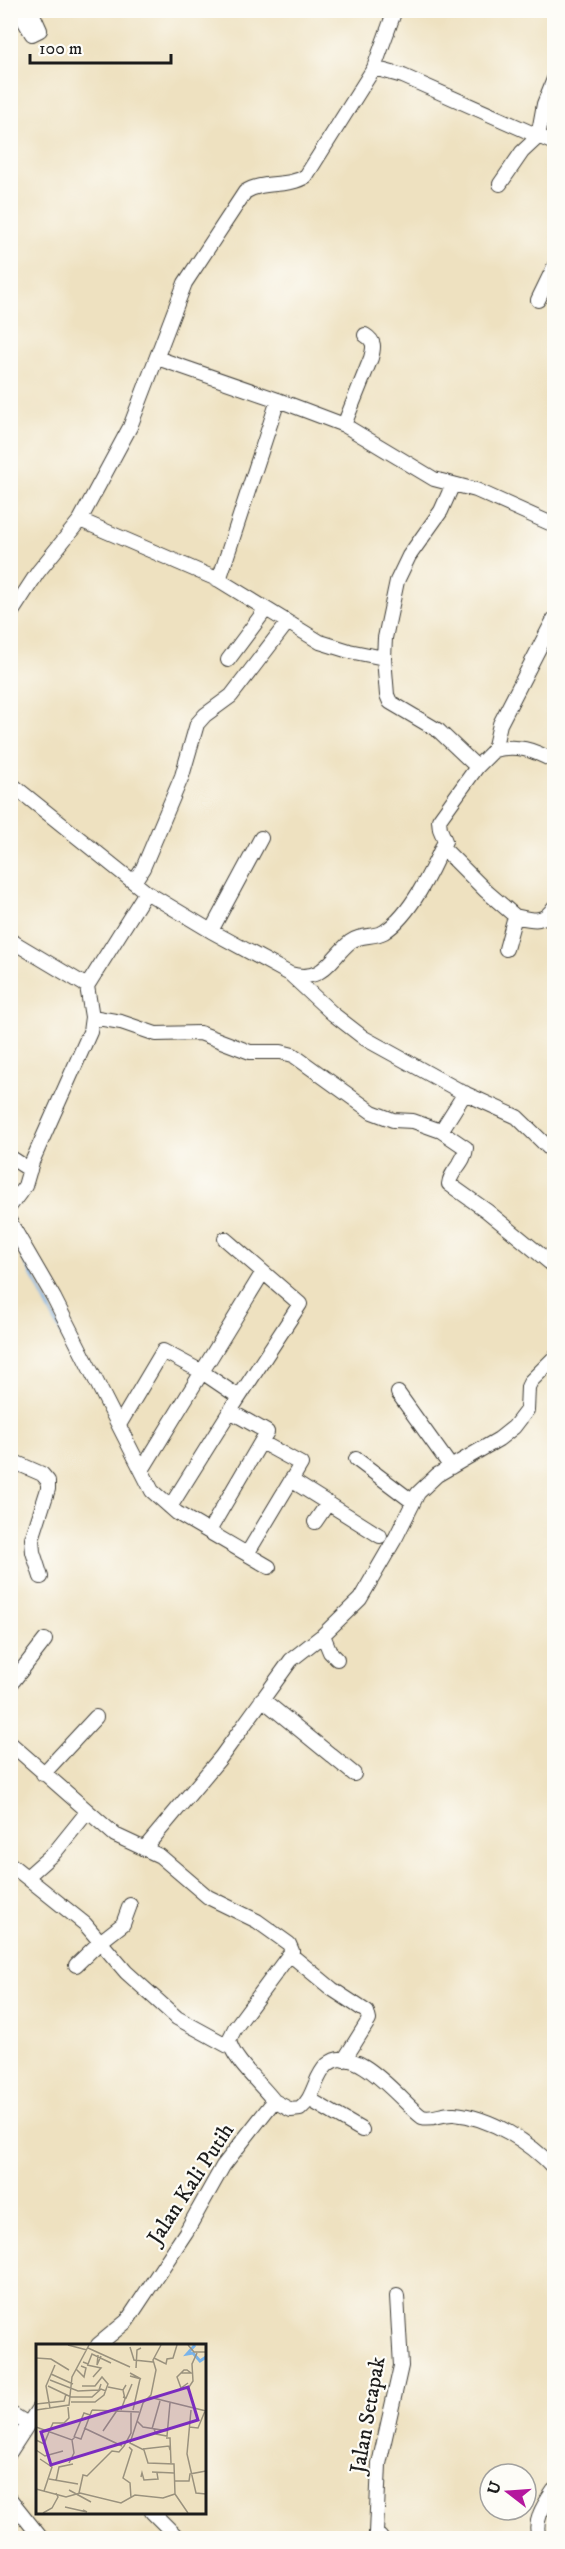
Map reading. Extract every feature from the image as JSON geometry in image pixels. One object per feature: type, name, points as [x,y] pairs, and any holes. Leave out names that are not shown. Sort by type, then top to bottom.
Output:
[{"type":"street","points":[[18,10],[32,34],[40,30],[31,10]]},
{"type":"street","points":[[10,615],[38,572],[80,520],[130,427],[193,269],[221,230],[244,192],[252,187],[292,182],[306,176],[374,68],[395,10]]},
{"type":"street","points":[[374,68],[403,76],[538,137],[555,142]]},
{"type":"street","points":[[500,184],[522,152],[538,137],[544,105],[555,79]]},
{"type":"street","points":[[538,300],[555,267]]},
{"type":"street","points":[[344,425],[374,346],[365,335]]},
{"type":"street","points":[[157,358],[344,425],[434,479],[476,490],[555,525]]},
{"type":"street","points":[[219,579],[278,400]]},
{"type":"street","points":[[453,484],[441,511],[409,556],[397,581],[385,638],[387,695],[390,702],[439,732],[477,767]]},
{"type":"street","points":[[80,520],[219,579],[320,642],[384,658]]},
{"type":"street","points":[[228,660],[266,609]]},
{"type":"street","points":[[494,750],[500,724],[555,619]]},
{"type":"street","points":[[10,1206],[22,1190],[90,1032],[92,1017],[87,986],[140,887],[143,868],[182,776],[197,724],[205,715],[231,696],[287,623]]},
{"type":"street","points":[[290,974],[308,977],[315,975],[323,970],[351,941],[359,936],[376,936],[410,908],[442,847],[445,837],[440,829],[440,820],[477,767],[494,750],[510,746],[525,748],[555,761]]},
{"type":"street","points":[[10,783],[140,887],[211,931],[290,974],[333,1014],[364,1038],[465,1093],[517,1117],[555,1153]]},
{"type":"street","points":[[211,931],[261,838]]},
{"type":"street","points":[[442,847],[515,916],[536,921],[544,919],[555,907]]},
{"type":"street","points":[[506,949],[515,916]]},
{"type":"street","points":[[10,940],[87,986]]},
{"type":"street","points":[[92,1017],[121,1022],[150,1033],[166,1035],[200,1033],[249,1052],[293,1054],[372,1112],[393,1120],[413,1121],[441,1131],[466,1148],[465,1156],[448,1184],[487,1211],[555,1266]]},
{"type":"street","points":[[441,1131],[465,1093]]},
{"type":"street","points":[[10,1157],[30,1170]]},
{"type":"street","points":[[10,1222],[54,1298],[152,1491],[171,1507],[269,1567]]},
{"type":"street","points":[[171,1507],[300,1304],[225,1239]]},
{"type":"street","points":[[141,1470],[263,1272]]},
{"type":"street","points":[[119,1425],[163,1352],[202,1372],[239,1397]]},
{"type":"street","points":[[144,1849],[212,1768],[291,1660],[323,1635],[360,1599],[396,1537],[413,1502],[425,1486],[514,1427],[526,1410],[528,1387],[531,1381],[555,1358]]},
{"type":"street","points":[[398,1393],[451,1467]]},
{"type":"street","points":[[208,1531],[267,1432],[230,1411]]},
{"type":"street","points":[[247,1554],[301,1464],[261,1442]]},
{"type":"street","points":[[356,1459],[413,1502]]},
{"type":"street","points":[[10,1460],[42,1474],[48,1481],[48,1489],[32,1539],[33,1552],[41,1577]]},
{"type":"street","points":[[291,1480],[380,1536]]},
{"type":"street","points":[[315,1522],[328,1503]]},
{"type":"street","points":[[323,1635],[330,1652],[337,1659]]},
{"type":"street","points":[[10,1684],[45,1640]]},
{"type":"street","points":[[262,1699],[354,1774]]},
{"type":"street","points":[[43,1774],[96,1717]]},
{"type":"street","points":[[10,1743],[115,1835],[160,1856],[208,1897],[250,1917],[290,1944],[291,1955],[235,2028],[229,2040],[232,2054],[274,2101],[291,2110],[297,2110],[309,2099],[327,2064],[335,2060],[344,2060],[370,2070],[422,2117],[431,2118],[451,2113],[490,2124],[521,2142],[555,2168]]},
{"type":"street","points":[[28,1876],[55,1852],[88,1811]]},
{"type":"street","points":[[10,1864],[86,1923],[126,1972],[177,2018],[230,2047]]},
{"type":"street","points":[[76,1965],[123,1924],[130,1905]]},
{"type":"street","points":[[291,1955],[332,1989],[367,2012],[369,2020],[344,2060]]},
{"type":"street","points":[[309,2099],[362,2130]]},
{"type":"street","name":"Jalan Kali Putih","points":[[99,2344],[121,2327],[134,2311],[186,2232],[223,2166],[274,2101]]},
{"type":"street","name":"Jalan Setapak","points":[[381,2538],[376,2533],[377,2477],[401,2366],[397,2296]]},
{"type":"street","points":[[10,2413],[33,2419],[10,2452]]},
{"type":"street","points":[[539,2538],[537,2519],[555,2490]]},
{"type":"street","points":[[10,2499],[41,2538]]},
{"type":"street","points":[[154,2513],[178,2538]]},
{"type":"waterway","points":[[23,1257],[78,1365]]}]
